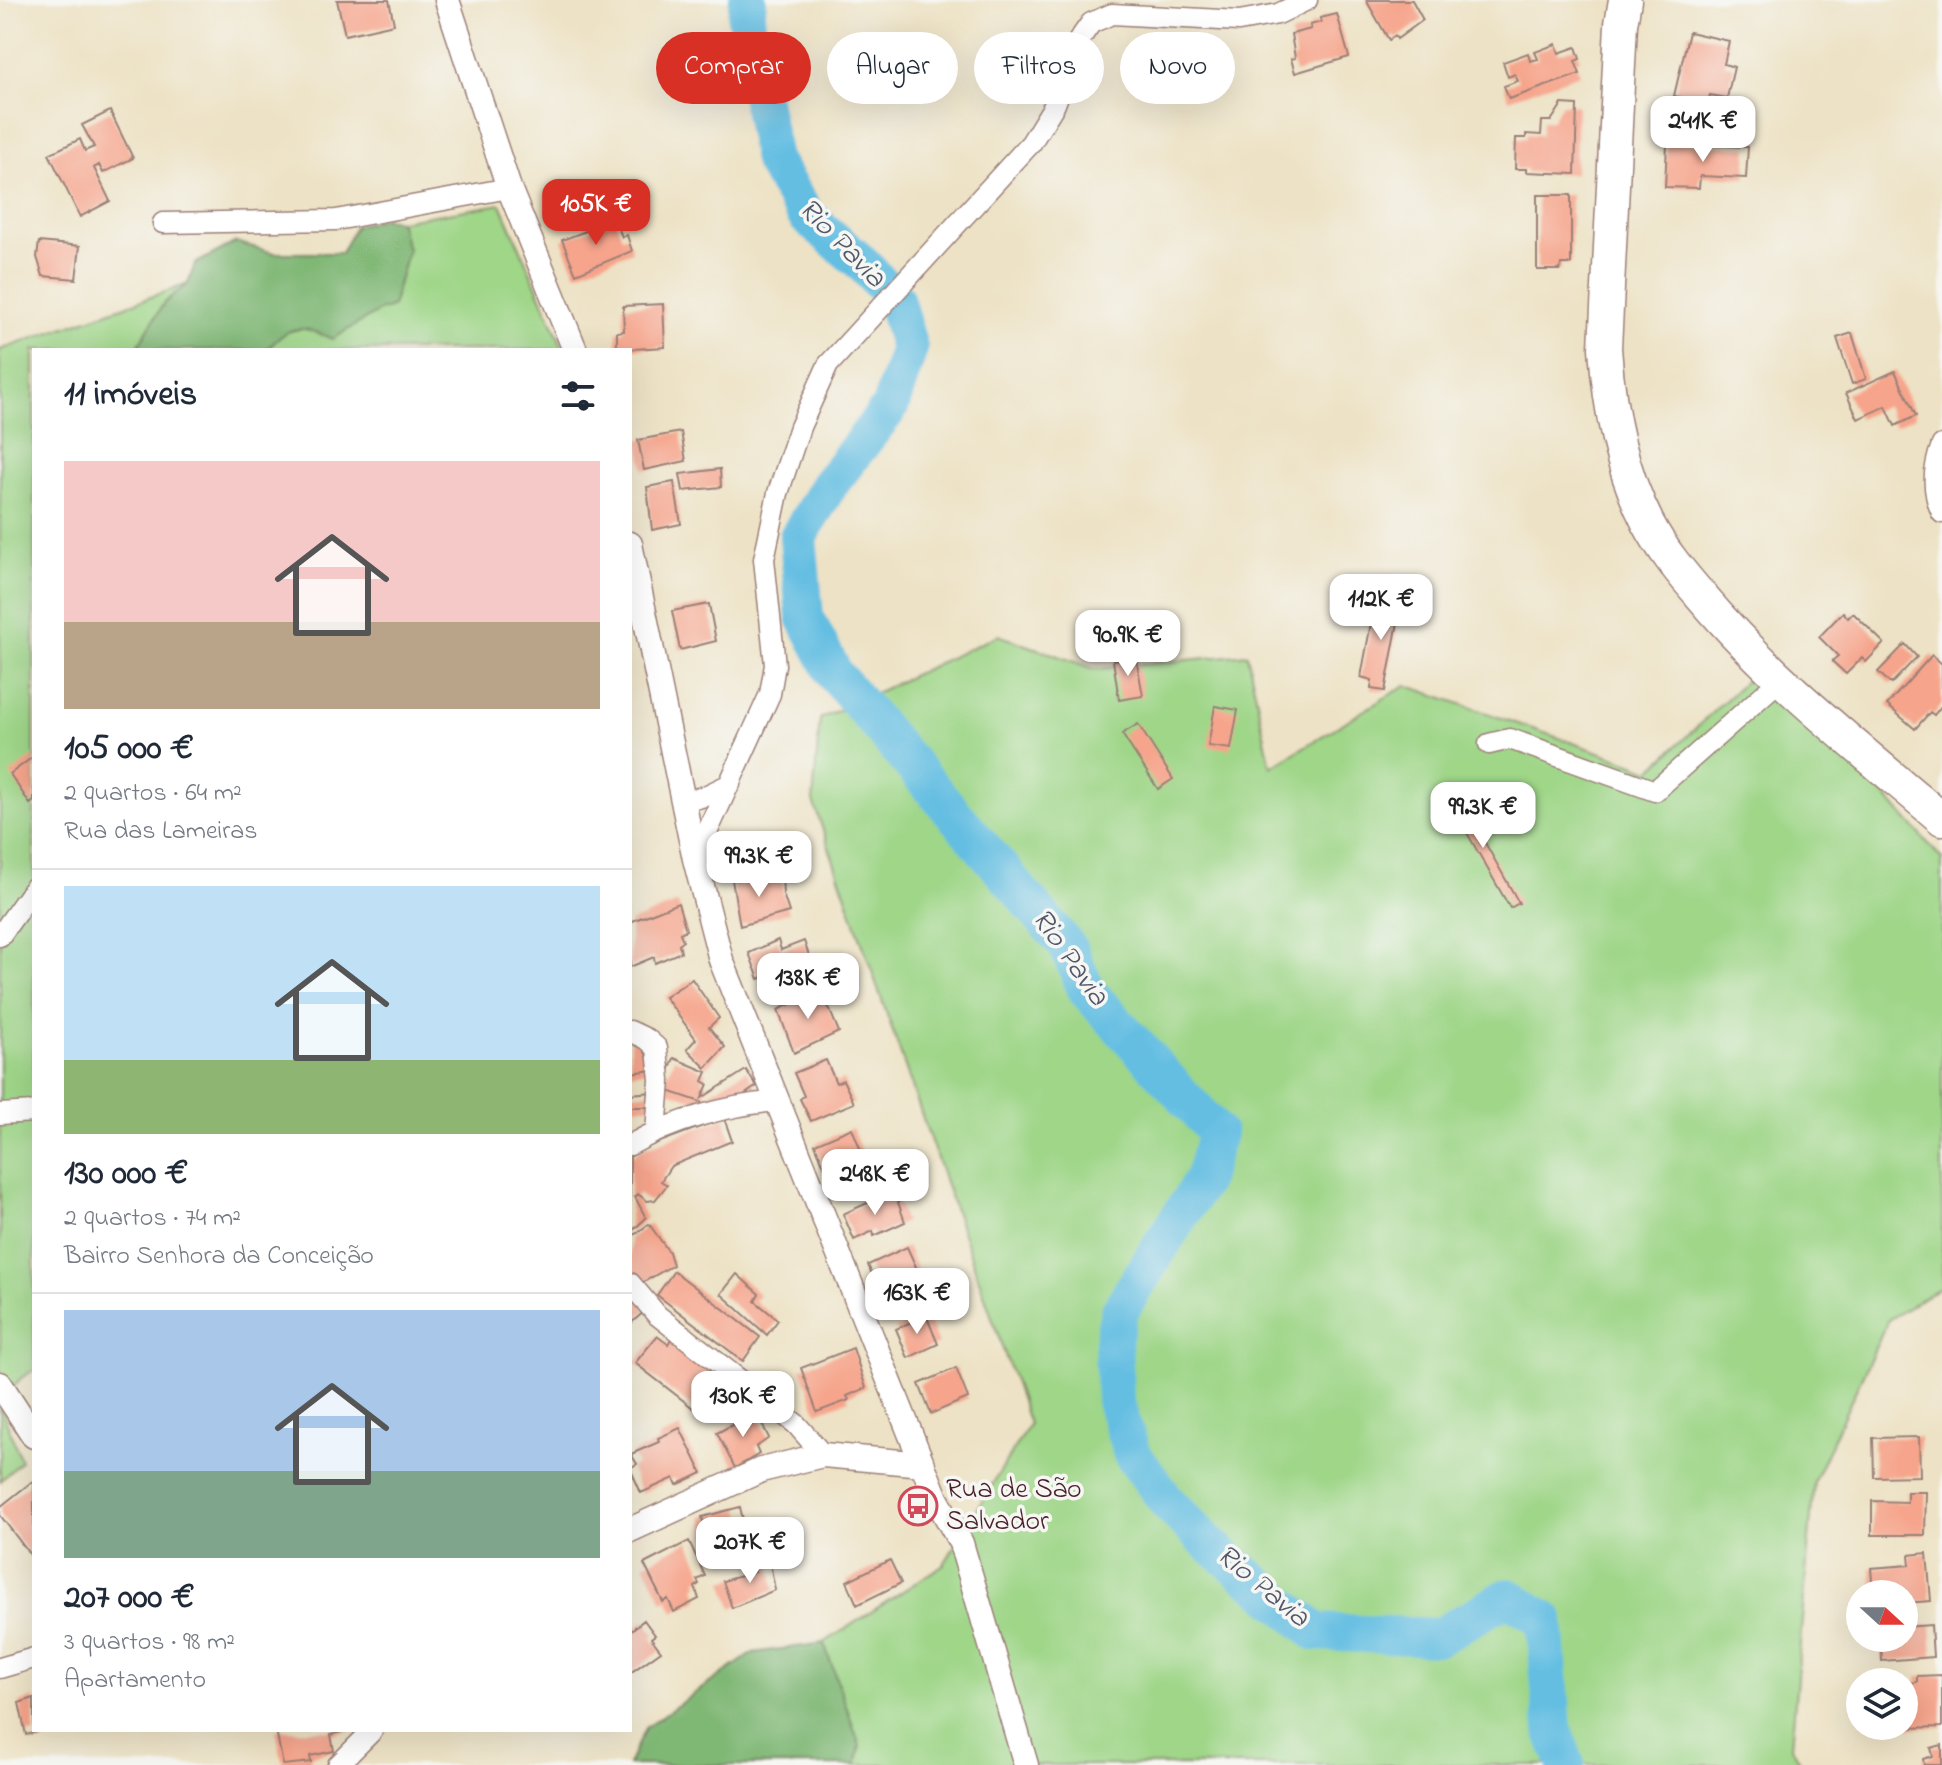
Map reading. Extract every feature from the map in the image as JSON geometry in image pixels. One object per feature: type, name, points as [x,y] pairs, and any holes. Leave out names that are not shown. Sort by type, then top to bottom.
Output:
[{"type":"main road","points":[[1625,0],[1621,24],[1605,348],[1608,398],[1626,470],[1648,523],[1676,566],[1724,623],[1780,680],[1942,819]]},
{"type":"street","points":[[447,0],[509,188],[574,348]]},
{"type":"street","points":[[695,859],[770,694],[775,665],[764,559],[778,493],[800,427],[828,365],[1031,143],[1055,104],[1079,40],[1091,23],[1112,14],[1239,21],[1278,14],[1307,0]]},
{"type":"street","points":[[163,223],[336,220],[509,188]]},
{"type":"street","points":[[1942,445],[1934,472],[1936,499],[1942,513]]},
{"type":"street","points":[[632,563],[636,601],[721,960],[936,1498],[961,1543],[1026,1765]]},
{"type":"street","points":[[1489,744],[1510,739],[1655,791],[1780,680]]},
{"type":"street","points":[[684,802],[730,784]]},
{"type":"street","points":[[0,936],[32,891]]},
{"type":"street","points":[[632,1032],[657,1048],[660,1080],[656,1132]]},
{"type":"street","points":[[632,1144],[656,1132],[726,1108],[778,1101]]},
{"type":"street","points":[[0,1114],[32,1112]]},
{"type":"street","points":[[632,1285],[657,1315],[796,1424],[823,1455]]},
{"type":"street","points":[[0,1384],[32,1433]]},
{"type":"street","points":[[632,1529],[761,1470],[823,1455],[923,1464]]},
{"type":"street","points":[[0,1668],[32,1659]]},
{"type":"street","points":[[338,1765],[371,1732]]},
{"type":"green space","points":[[501,204],[563,348],[269,348],[283,333],[392,307],[408,249],[399,221]]},
{"type":"green space","points":[[384,218],[399,221],[408,249],[392,307],[381,310],[332,339],[296,329],[268,348],[140,348],[139,344],[164,303],[188,284],[195,264],[236,242],[274,253],[341,253],[355,226]]},
{"type":"green space","points":[[188,284],[164,303],[139,344],[140,348],[32,348],[32,1371],[21,1378],[0,1403],[0,350]]},
{"type":"green space","points":[[998,635],[1095,669],[1247,654],[1271,767],[1406,685],[1651,770],[1751,676],[1885,795],[1942,859],[1942,1286],[1888,1320],[1814,1481],[1791,1747],[1801,1765],[856,1765],[860,1746],[824,1643],[944,1564],[1029,1424],[813,801],[820,719]]},
{"type":"green space","points":[[0,1404],[21,1461],[0,1481]]},
{"type":"green space","points":[[824,1643],[860,1746],[856,1765],[628,1765],[645,1728],[753,1653]]},
{"type":"building","points":[[337,0],[389,0],[394,24],[345,35]]},
{"type":"building","points":[[1366,0],[1412,0],[1423,20],[1397,39],[1395,36],[1389,40]]},
{"type":"building","points":[[1337,14],[1349,57],[1295,73],[1291,59],[1295,58],[1291,34],[1311,29],[1310,25],[1321,22],[1320,18]]},
{"type":"building","points":[[1689,32],[1729,41],[1724,64],[1734,67],[1727,98],[1710,95],[1708,103],[1674,96]]},
{"type":"building","points":[[1556,44],[1559,53],[1576,47],[1580,59],[1575,61],[1580,74],[1509,99],[1504,86],[1518,81],[1515,74],[1508,77],[1503,62],[1528,53],[1530,61],[1538,59],[1535,52]]},
{"type":"building","points":[[1562,104],[1577,105],[1575,174],[1515,169],[1516,138],[1526,138],[1526,134],[1541,135],[1542,121],[1551,121]]},
{"type":"building","points":[[110,111],[133,158],[103,173],[99,165],[94,168],[110,201],[80,217],[49,154],[80,139],[85,151],[94,147],[82,125]]},
{"type":"building","points":[[1667,143],[1748,147],[1746,178],[1700,176],[1699,188],[1665,187]]},
{"type":"building","points":[[1537,195],[1571,195],[1571,264],[1561,264],[1560,270],[1537,270]]},
{"type":"building","points":[[615,220],[622,237],[627,235],[632,251],[576,274],[562,240]]},
{"type":"building","points":[[39,242],[80,246],[76,279],[43,276],[37,257]]},
{"type":"building","points":[[663,304],[665,347],[617,348],[617,332],[624,331],[623,306]]},
{"type":"building","points":[[1852,333],[1866,379],[1852,384],[1837,338]]},
{"type":"building","points":[[1895,371],[1916,416],[1895,426],[1886,406],[1858,419],[1846,393]]},
{"type":"building","points":[[681,432],[686,461],[644,470],[638,440]]},
{"type":"building","points":[[720,469],[721,487],[683,491],[680,474]]},
{"type":"building","points":[[674,482],[681,524],[652,530],[647,487]]},
{"type":"building","points":[[1376,596],[1402,601],[1385,691],[1371,689],[1372,680],[1361,677]]},
{"type":"building","points":[[709,604],[716,641],[680,650],[672,611]]},
{"type":"building","points":[[1843,612],[1848,618],[1853,613],[1884,643],[1866,662],[1862,658],[1846,674],[1832,661],[1838,656],[1819,637]]},
{"type":"building","points":[[1905,644],[1917,657],[1891,684],[1878,672]]},
{"type":"building","points":[[1932,655],[1942,664],[1942,705],[1934,715],[1930,712],[1915,729],[1887,705]]},
{"type":"building","points":[[1136,657],[1143,696],[1119,700],[1113,660]]},
{"type":"building","points":[[1215,706],[1238,710],[1231,749],[1208,746]]},
{"type":"building","points":[[1138,724],[1173,779],[1158,789],[1122,734]]},
{"type":"building","points":[[32,758],[30,804],[10,774]]},
{"type":"building","points":[[1457,793],[1519,903],[1510,908],[1447,798]]},
{"type":"building","points":[[782,876],[783,894],[789,912],[740,926],[732,880]]},
{"type":"building","points":[[678,903],[686,930],[680,933],[683,941],[679,944],[681,952],[655,963],[654,957],[632,966],[632,921]]},
{"type":"building","points":[[778,940],[781,950],[804,941],[814,970],[787,982],[782,970],[759,979],[749,953]]},
{"type":"building","points":[[692,979],[719,1018],[709,1027],[725,1047],[706,1068],[687,1049],[696,1039],[665,997]]},
{"type":"building","points":[[821,989],[839,1032],[794,1053],[778,1010]]},
{"type":"building","points":[[640,1040],[653,1070],[632,1073],[632,1041]]},
{"type":"building","points":[[674,1058],[707,1072],[703,1081],[708,1084],[702,1098],[746,1070],[757,1086],[732,1103],[706,1112],[701,1102],[662,1089]]},
{"type":"building","points":[[826,1060],[836,1083],[843,1080],[854,1103],[811,1121],[800,1099],[804,1096],[794,1073]]},
{"type":"building","points":[[653,1092],[651,1107],[632,1107],[632,1094]]},
{"type":"building","points":[[724,1118],[732,1141],[671,1166],[661,1181],[667,1185],[655,1200],[647,1201],[638,1194],[635,1197],[646,1218],[632,1231],[632,1156],[641,1149]]},
{"type":"building","points":[[852,1128],[869,1171],[833,1187],[815,1144]]},
{"type":"building","points":[[894,1191],[905,1222],[874,1236],[873,1231],[854,1240],[843,1214]]},
{"type":"building","points":[[649,1224],[669,1252],[673,1265],[640,1284],[632,1277],[632,1237]]},
{"type":"building","points":[[907,1247],[925,1287],[885,1305],[868,1265]]},
{"type":"building","points":[[674,1271],[760,1337],[743,1361],[657,1295]]},
{"type":"building","points":[[737,1274],[759,1294],[755,1301],[778,1320],[767,1335],[721,1294]]},
{"type":"building","points":[[632,1292],[646,1310],[632,1322]]},
{"type":"building","points":[[926,1315],[938,1344],[908,1358],[896,1329]]},
{"type":"building","points":[[657,1336],[668,1344],[671,1339],[723,1379],[706,1402],[700,1398],[693,1408],[635,1363]]},
{"type":"building","points":[[853,1348],[866,1388],[847,1396],[849,1400],[817,1412],[801,1368]]},
{"type":"building","points":[[956,1368],[968,1398],[931,1414],[919,1384]]},
{"type":"building","points":[[756,1412],[769,1438],[756,1447],[759,1454],[735,1468],[717,1433]]},
{"type":"building","points":[[680,1428],[702,1473],[677,1485],[674,1478],[641,1493],[632,1473],[632,1467],[637,1464],[632,1454],[659,1442],[658,1438]]},
{"type":"building","points":[[1919,1437],[1920,1476],[1874,1477],[1873,1438]]},
{"type":"building","points":[[32,1482],[32,1557],[0,1515],[0,1507]]},
{"type":"building","points":[[1907,1492],[1926,1492],[1925,1535],[1872,1535],[1872,1501],[1907,1502]]},
{"type":"building","points":[[740,1507],[748,1542],[711,1553],[702,1517]]},
{"type":"building","points":[[689,1541],[705,1576],[697,1580],[699,1584],[695,1587],[699,1599],[674,1612],[668,1599],[663,1602],[644,1564]]},
{"type":"building","points":[[1927,1553],[1931,1601],[1918,1602],[1918,1580],[1872,1580],[1871,1568],[1910,1565],[1909,1555]]},
{"type":"building","points":[[890,1560],[901,1583],[857,1605],[847,1581]]},
{"type":"building","points":[[770,1563],[775,1590],[732,1608],[723,1581],[755,1572],[754,1565]]},
{"type":"building","points":[[644,1620],[655,1635],[651,1638],[661,1651],[632,1672],[632,1629]]},
{"type":"building","points":[[1931,1625],[1933,1657],[1882,1661],[1882,1652],[1918,1652],[1918,1626]]},
{"type":"building","points":[[1942,1675],[1942,1727],[1918,1728],[1918,1676]]},
{"type":"building","points":[[32,1699],[32,1732],[36,1732],[26,1735],[19,1703]]},
{"type":"building","points":[[276,1732],[343,1732],[331,1735],[334,1751],[310,1756],[311,1762],[283,1765]]},
{"type":"building","points":[[1942,1745],[1942,1765],[1924,1765],[1923,1759],[1933,1756],[1931,1748]]},
{"type":"waterway","name":"Rio Pavia","points":[[748,0],[746,19],[772,160],[807,217],[862,263],[895,299],[909,348],[890,407],[829,485],[798,537],[805,617],[835,675],[1067,946],[1087,991],[1217,1133],[1203,1179],[1119,1312],[1113,1341],[1115,1401],[1132,1454],[1168,1503],[1207,1542],[1316,1632],[1438,1637],[1508,1597],[1545,1620],[1553,1729],[1566,1765]]},
{"type":"place","name":"Rua de São Salvador","points":[[918,1506]]}]
